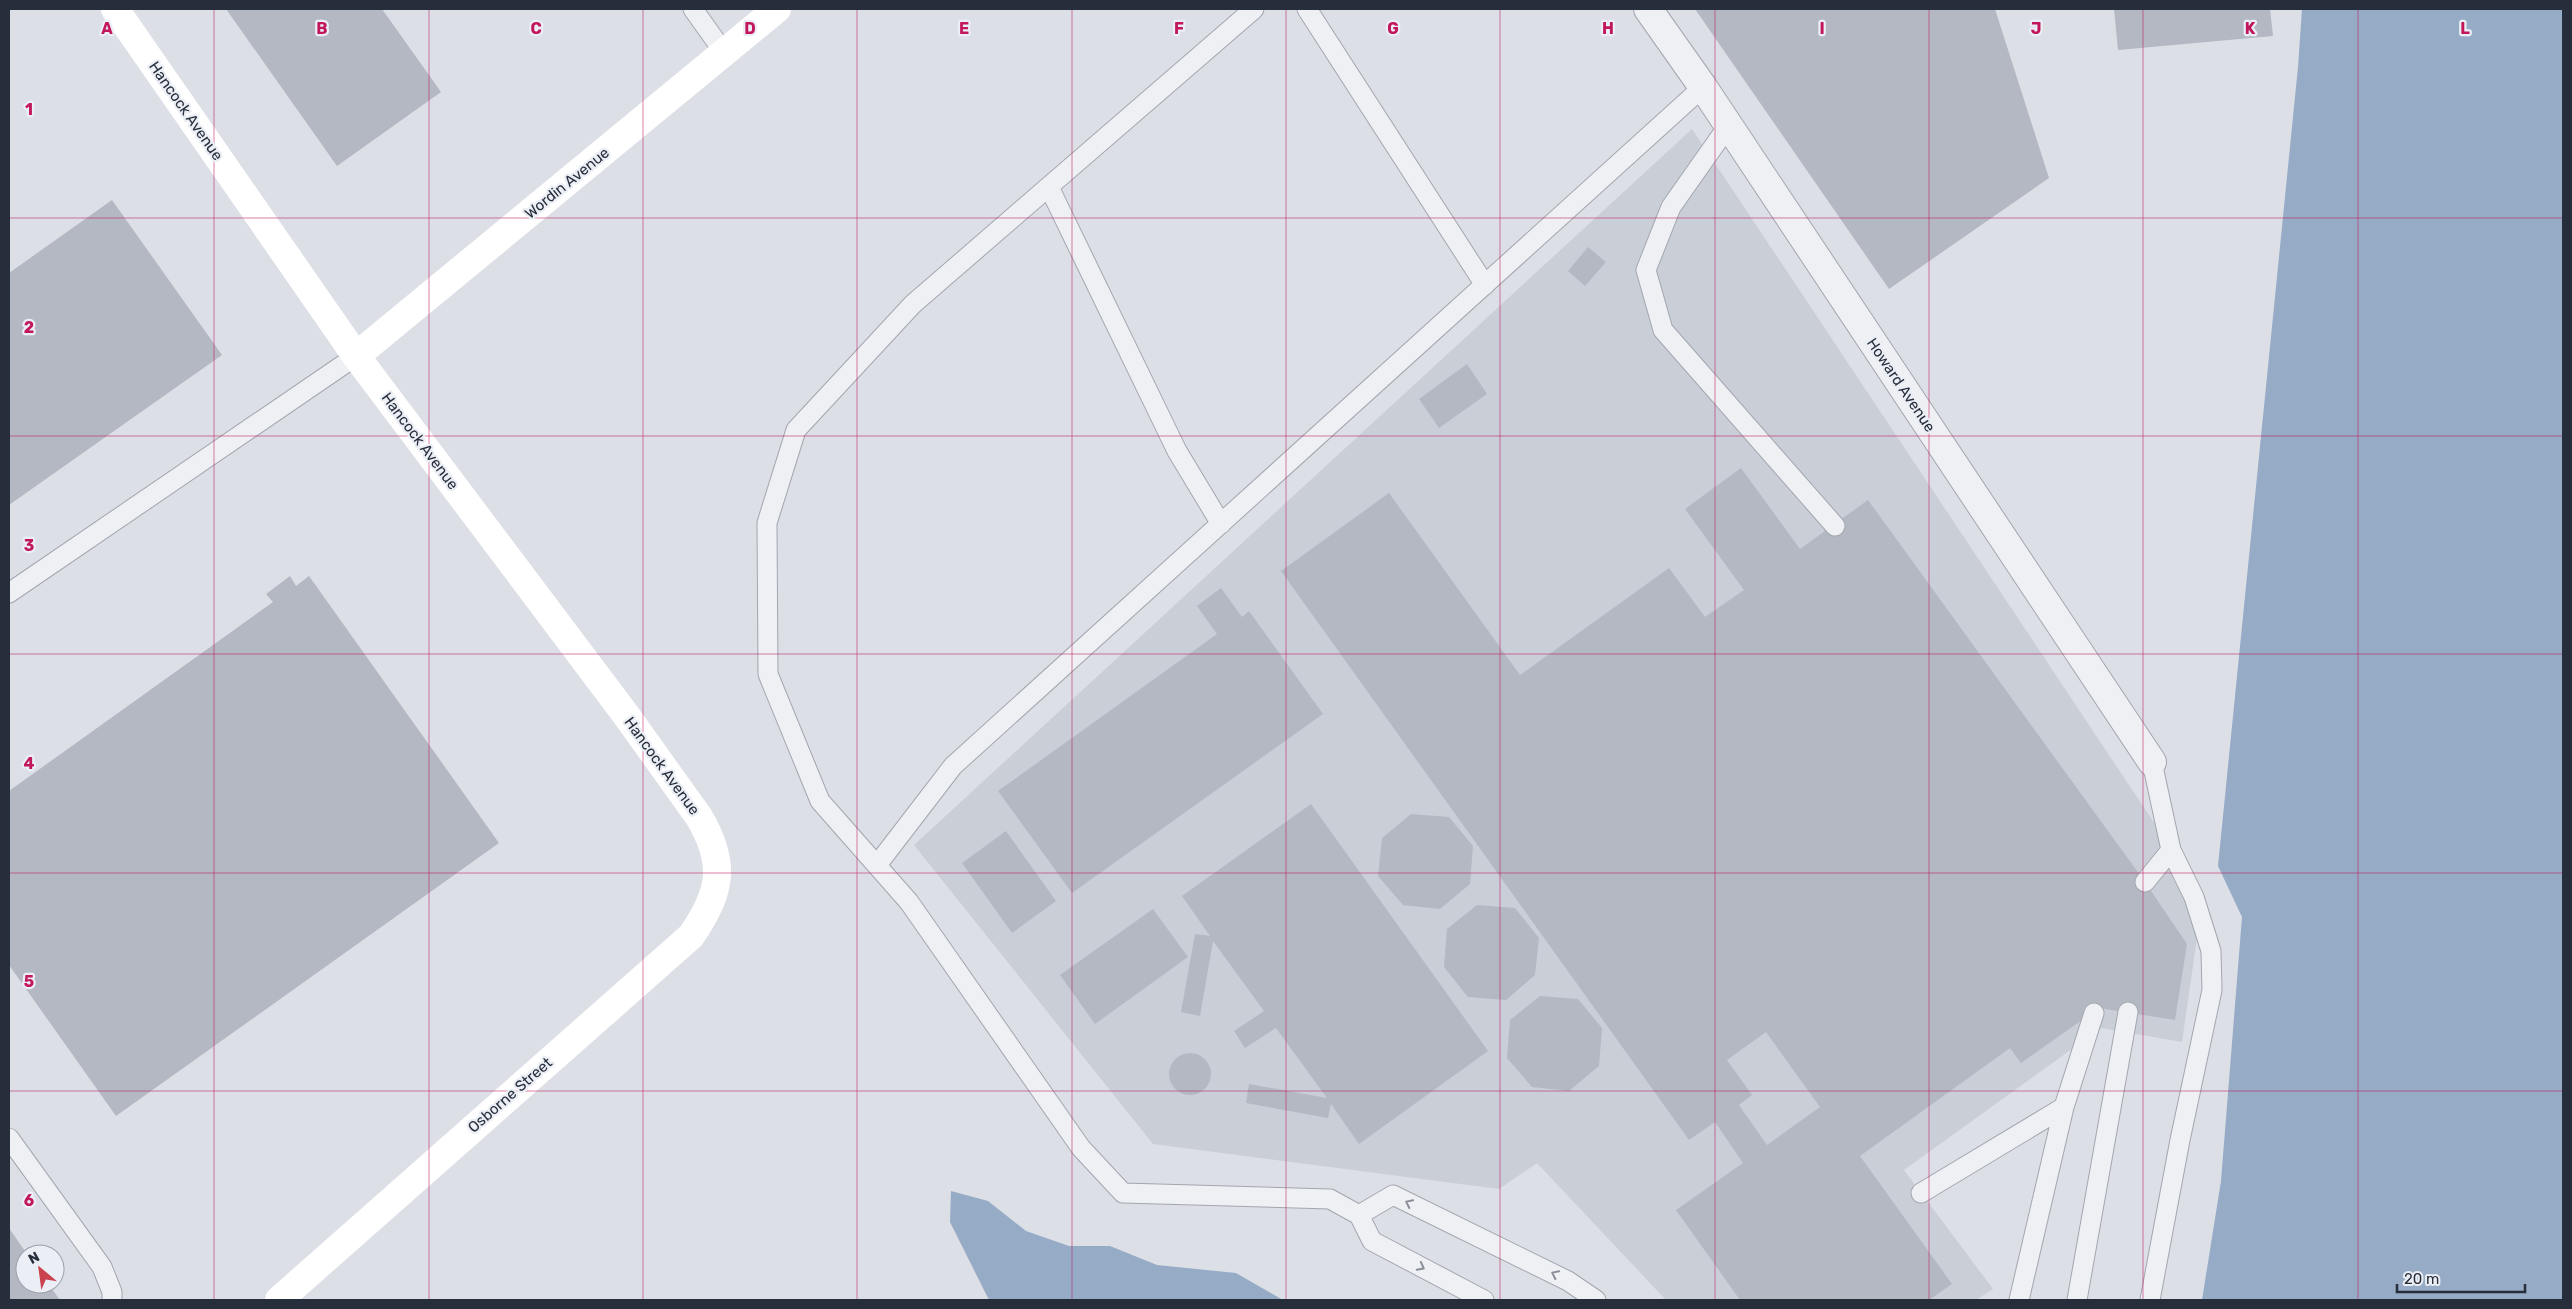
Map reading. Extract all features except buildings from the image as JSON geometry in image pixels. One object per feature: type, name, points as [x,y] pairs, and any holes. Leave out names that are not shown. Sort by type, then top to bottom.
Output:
[{"type":"street","name":"Hancock Avenue","points":[[115,9],[356,356],[626,715],[699,817],[708,833],[714,850],[718,874]]},
{"type":"street","name":"Wordin Avenue","points":[[356,356],[725,54],[777,9]]},
{"type":"street","name":"Howard Avenue","points":[[1648,9],[1703,88],[2152,762]]},
{"type":"street","name":"Osborne Street","points":[[279,1300],[691,936],[707,913],[715,895],[718,874]]},
{"type":"lane","points":[[693,9],[725,54]]},
{"type":"lane","points":[[1254,9],[913,304],[796,430],[767,523],[768,674],[820,801],[909,902],[1081,1148],[1123,1193],[1330,1199],[1359,1215],[1372,1241],[1484,1300]]},
{"type":"lane","points":[[1307,9],[1485,285]]},
{"type":"lane","points":[[877,865],[953,766],[1703,88]]},
{"type":"lane","points":[[1728,126],[1671,207],[1646,270],[1663,330],[1835,526]]},
{"type":"lane","points":[[1049,187],[1177,452],[1222,524]]},
{"type":"lane","points":[[9,593],[356,356]]},
{"type":"lane","points":[[2150,1300],[2180,1140],[2212,990],[2211,951],[2194,897],[2170,850],[2152,762]]},
{"type":"lane","points":[[2145,882],[2170,850]]},
{"type":"lane","points":[[2077,1300],[2128,1012]]},
{"type":"lane","points":[[2019,1300],[2064,1107],[2094,1013]]},
{"type":"lane","points":[[1921,1193],[2064,1107]]},
{"type":"lane","points":[[9,1138],[102,1267],[112,1292],[112,1300]]},
{"type":"lane","points":[[1359,1215],[1393,1195],[1568,1281],[1596,1300]]},
{"type":"shaded area","points":[[1692,129],[2203,896],[2182,1042],[2101,1028],[1904,1170],[1993,1289],[1976,1300],[1666,1300],[1537,1163],[1499,1189],[1153,1144],[914,845]]},
{"type":"water","points":[[2302,9],[2563,9],[2563,1300],[2202,1300],[2221,1181],[2242,917],[2218,866],[2298,67]]},
{"type":"water","points":[[951,1191],[988,1201],[1026,1231],[1069,1246],[1110,1246],[1157,1265],[1236,1273],[1283,1300],[989,1300],[950,1222]]}]
